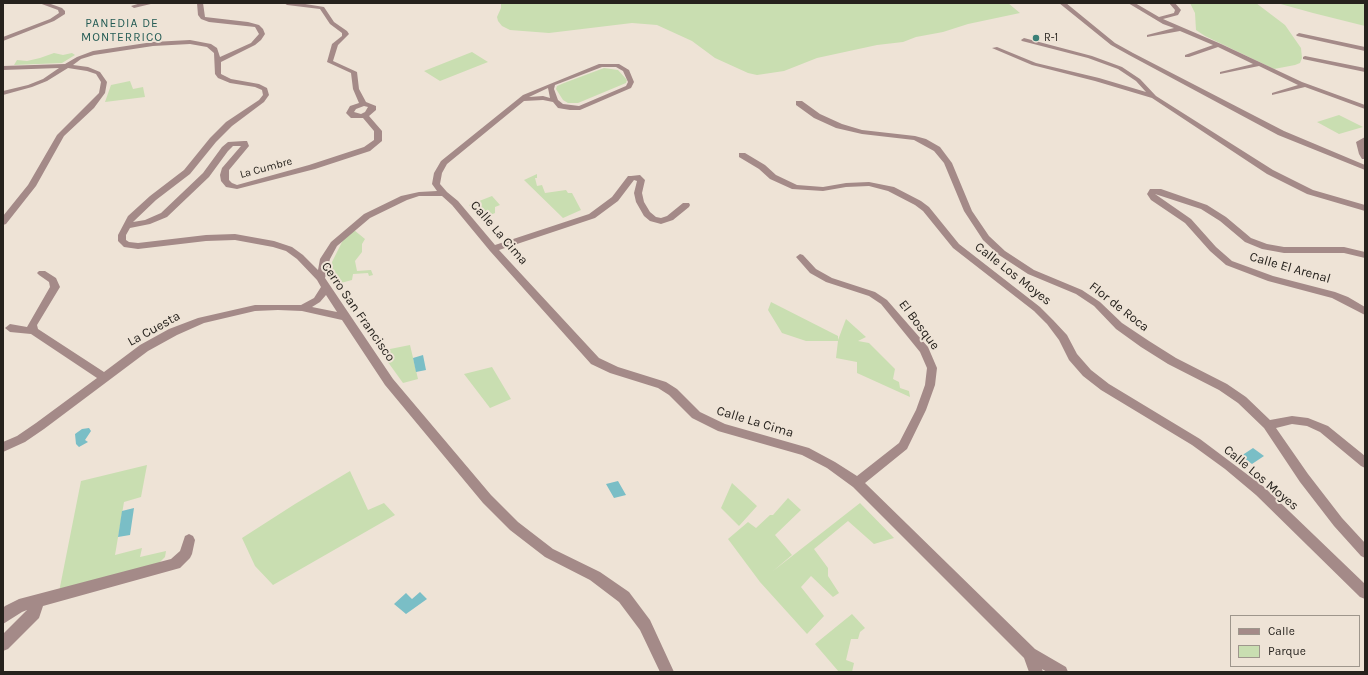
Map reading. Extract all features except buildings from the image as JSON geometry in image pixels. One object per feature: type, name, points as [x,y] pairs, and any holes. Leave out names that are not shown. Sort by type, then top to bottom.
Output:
[{"type":"street","points":[[3,39],[52,20],[62,14],[60,9],[45,3]]},
{"type":"street","points":[[134,6],[152,3]]},
{"type":"street","points":[[200,3],[201,15],[203,18],[248,24],[257,26],[261,30],[262,34],[253,44],[217,61]]},
{"type":"street","points":[[287,3],[322,8],[332,23],[345,32],[346,34],[344,37],[335,44],[330,62],[354,72],[356,89],[363,104]]},
{"type":"street","points":[[1062,3],[1113,44],[1131,54],[1281,133],[1365,168]]},
{"type":"street","points":[[1130,3],[1158,19],[1219,45],[1305,85],[1365,107]]},
{"type":"street","points":[[1158,19],[1176,14],[1178,10],[1172,3]]},
{"type":"street","points":[[1149,36],[1180,29]]},
{"type":"street","points":[[1299,35],[1365,49]]},
{"type":"street","points":[[1024,40],[1108,63],[1130,74],[1154,97]]},
{"type":"street","points":[[3,92],[30,86],[45,80],[79,58],[107,50],[153,44],[190,42],[209,45],[215,49],[217,53],[218,74],[220,77],[230,81],[257,85],[264,89],[266,95],[262,101],[229,124],[213,140],[187,172],[149,202],[131,218],[126,226]]},
{"type":"street","points":[[1187,56],[1219,45]]},
{"type":"street","points":[[995,48],[1034,64],[1103,81],[1154,97],[1270,172],[1292,184],[1330,199],[1365,208]]},
{"type":"street","points":[[1305,58],[1365,70]]},
{"type":"street","points":[[1222,73],[1260,64]]},
{"type":"street","points":[[444,194],[436,184],[438,173],[444,162],[520,100],[552,84],[601,65],[617,65],[626,70],[631,82],[629,86],[622,91],[580,108],[561,106],[555,101],[543,98],[520,100]]},
{"type":"street","points":[[3,68],[66,66],[88,69],[98,73],[104,82],[102,93],[91,106],[61,135],[32,186],[3,222]]},
{"type":"street","points":[[552,84],[551,89],[555,101]]},
{"type":"street","points":[[1274,94],[1305,85]]},
{"type":"street","name":"Flor de Roca","points":[[799,103],[816,116],[839,126],[862,132],[914,138],[930,145],[943,155],[948,163],[968,211],[975,224],[986,238],[1002,253],[1032,272],[1079,292],[1097,304],[1120,326],[1145,344],[1172,361],[1223,387],[1242,400],[1268,425],[1304,478],[1338,522],[1365,552]]},
{"type":"street","points":[[363,104],[370,105],[373,108],[371,112],[365,115],[354,116],[349,111],[356,106],[363,104]]},
{"type":"street","name":"La Cumbre","points":[[126,226],[147,222],[164,215],[206,175],[225,149],[231,144],[244,143],[245,146],[225,170],[224,175],[225,181],[229,185],[237,187],[312,167],[367,149],[378,141],[379,136],[378,131],[365,115]]},
{"type":"street","points":[[1365,139],[1360,142],[1362,154],[1365,157]]},
{"type":"street","name":"Calle Los Moyes","points":[[742,155],[762,167],[773,177],[795,187],[823,189],[846,185],[869,184],[891,189],[918,203],[926,209],[956,246],[1037,309],[1050,322],[1063,338],[1073,356],[1087,373],[1105,387],[1196,442],[1229,466],[1260,491],[1365,593]]},
{"type":"street","points":[[493,249],[550,232],[592,216],[615,199],[630,178],[637,177],[641,180],[638,193],[640,202],[647,214],[653,219],[661,221],[670,218],[686,205]]},
{"type":"street","name":"Calle El Arenal","points":[[1365,254],[1344,250],[1284,250],[1265,247],[1248,240],[1223,219],[1204,207],[1158,191],[1153,191],[1151,194],[1154,198],[1188,221],[1213,249],[1229,263],[1270,279],[1335,295],[1345,299],[1365,312]]},
{"type":"street","points":[[302,308],[317,300],[323,283],[324,259],[334,244],[367,216],[387,205],[411,196],[432,193],[444,194]]},
{"type":"street","name":"Calle La Cima","points":[[444,194],[454,203],[493,249],[595,361],[614,370],[662,385],[673,392],[696,415],[706,422],[722,428],[805,451],[857,483],[1030,654],[1061,672]]},
{"type":"street","name":"Cerro San Francisco","points":[[126,226],[122,235],[122,241],[127,245],[138,246],[220,237],[248,239],[274,244],[289,249],[300,257],[323,283],[344,317],[389,382],[487,499],[514,526],[549,553],[594,576],[624,597],[645,625],[667,672]]},
{"type":"street","name":"El Bosque","points":[[800,257],[813,271],[829,280],[872,294],[884,302],[924,350],[932,368],[930,385],[904,446],[857,483]]},
{"type":"street","points":[[33,331],[32,325],[55,287],[54,280],[42,273]]},
{"type":"street","name":"La Cuesta","points":[[3,447],[21,439],[40,426],[144,348],[173,332],[201,320],[256,308],[302,308],[344,317]]},
{"type":"street","points":[[10,328],[33,331],[104,377]]},
{"type":"street","points":[[1268,425],[1292,420],[1308,422],[1324,429],[1365,463]]},
{"type":"street","points":[[3,617],[19,606],[175,564],[186,554],[189,540]]},
{"type":"street","points":[[3,644],[34,613],[37,607],[34,603]]},
{"type":"street","points":[[1030,654],[1036,672]]},
{"type":"green space","points":[[501,3],[1008,3],[1020,13],[968,24],[943,32],[916,37],[903,42],[877,45],[817,58],[784,71],[757,75],[748,73],[715,58],[692,41],[657,25],[632,23],[549,33],[510,30],[502,26],[498,21],[497,17],[501,8]]},
{"type":"green space","points":[[1190,3],[1256,3],[1285,25],[1301,48],[1302,58],[1300,63],[1274,69],[1205,36],[1196,30],[1195,13]]},
{"type":"green space","points":[[1277,3],[1365,3],[1365,26],[1313,13]]},
{"type":"green space","points":[[472,52],[488,62],[440,81],[424,71]]},
{"type":"green space","points":[[54,53],[63,55],[72,53],[75,55],[62,63],[14,65],[17,60],[27,61]]},
{"type":"green space","points":[[604,68],[618,70],[627,80],[626,83],[578,103],[568,103],[563,100],[556,89],[557,86]]},
{"type":"green space","points":[[130,81],[133,89],[143,87],[145,97],[105,102],[111,85]]},
{"type":"green space","points":[[1339,115],[1363,127],[1339,134],[1317,122]]},
{"type":"green space","points":[[537,174],[537,178],[535,178],[537,186],[542,185],[545,193],[566,190],[568,193],[572,193],[581,210],[563,218],[524,180]]},
{"type":"green space","points":[[492,196],[500,205],[495,207],[495,213],[481,219],[469,205]]},
{"type":"green space","points":[[354,230],[365,239],[362,244],[362,252],[355,261],[357,271],[371,270],[373,275],[369,276],[368,273],[353,274],[352,280],[333,285],[331,275],[332,262],[344,238]]},
{"type":"green space","points":[[771,302],[838,336],[838,340],[846,319],[866,337],[858,341],[869,343],[895,369],[893,379],[899,382],[900,388],[909,391],[910,397],[857,373],[857,362],[836,358],[838,341],[806,341],[782,333],[768,310]]},
{"type":"green space","points":[[410,345],[418,379],[403,383],[380,351]]},
{"type":"green space","points":[[492,367],[511,399],[490,408],[464,374]]},
{"type":"green space","points":[[147,465],[141,497],[124,502],[115,555],[142,548],[140,557],[166,551],[165,557],[157,565],[59,592],[81,481]]},
{"type":"green space","points":[[350,471],[368,510],[384,503],[395,515],[273,585],[255,566],[242,538]]},
{"type":"green space","points":[[732,483],[757,506],[739,526],[721,508]]},
{"type":"green space","points":[[788,498],[801,510],[775,535],[792,555],[773,571],[860,503],[894,538],[874,544],[848,521],[814,549],[828,568],[828,576],[839,593],[833,597],[811,576],[801,587],[824,616],[807,634],[760,582],[728,539],[748,522],[756,528],[770,515],[773,515]]},
{"type":"green space","points":[[852,614],[865,628],[860,632],[858,639],[851,639],[846,660],[854,663],[852,672],[839,672],[815,644]]},
{"type":"water","points":[[423,355],[426,370],[416,372],[413,358]]},
{"type":"water","points":[[89,428],[91,431],[85,440],[88,442],[79,447],[76,444],[75,434],[82,429]]},
{"type":"water","points":[[1253,448],[1264,456],[1252,464],[1241,456]]},
{"type":"water","points":[[618,481],[626,495],[614,498],[606,484]]},
{"type":"water","points":[[134,508],[130,535],[118,537],[122,511]]},
{"type":"water","points":[[420,592],[427,599],[406,614],[394,604],[406,593],[412,599]]},
{"type":"place","name":"R-1","points":[[1036,38]]},
{"type":"district","name":"PANEDIA DE MONTERRICO","points":[[122,31]]}]
